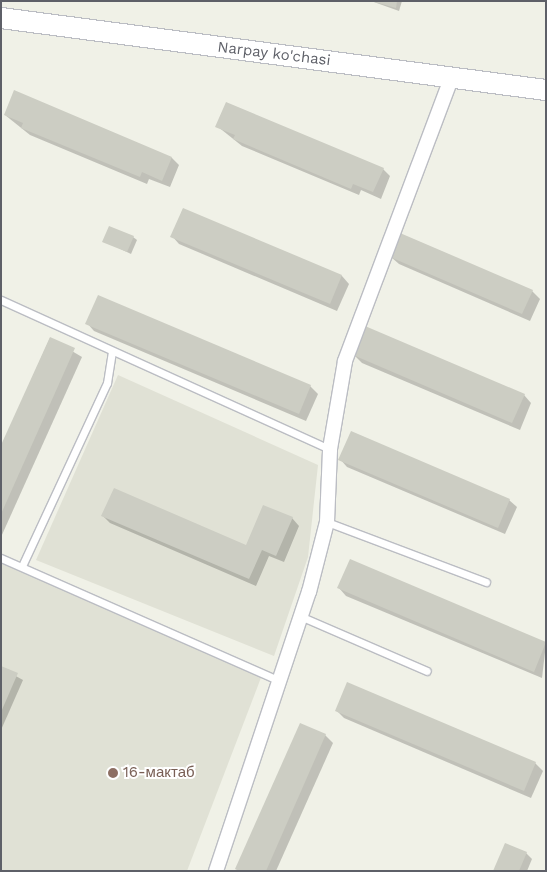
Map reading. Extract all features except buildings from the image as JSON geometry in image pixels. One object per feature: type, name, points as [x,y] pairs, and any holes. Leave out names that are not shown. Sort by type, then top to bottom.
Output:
[{"type":"main road","name":"Narpay ko'chasi","points":[[1,18],[546,90]]},
{"type":"street","points":[[216,871],[277,680],[300,616],[327,522],[330,449],[345,361],[452,77]]},
{"type":"lane","points":[[1,300],[330,449]]},
{"type":"lane","points":[[22,566],[107,383],[112,351]]},
{"type":"lane","points":[[327,522],[486,582]]},
{"type":"lane","points":[[1,558],[277,680]]},
{"type":"lane","points":[[300,616],[427,671]]},
{"type":"shaded area","points":[[118,375],[318,465],[308,557],[274,656],[36,560]]},
{"type":"shaded area","name":"16-мактаб","points":[[1,561],[262,675],[187,871],[1,871]]},
{"type":"place","name":"16-мактаб","points":[[113,773]]}]
